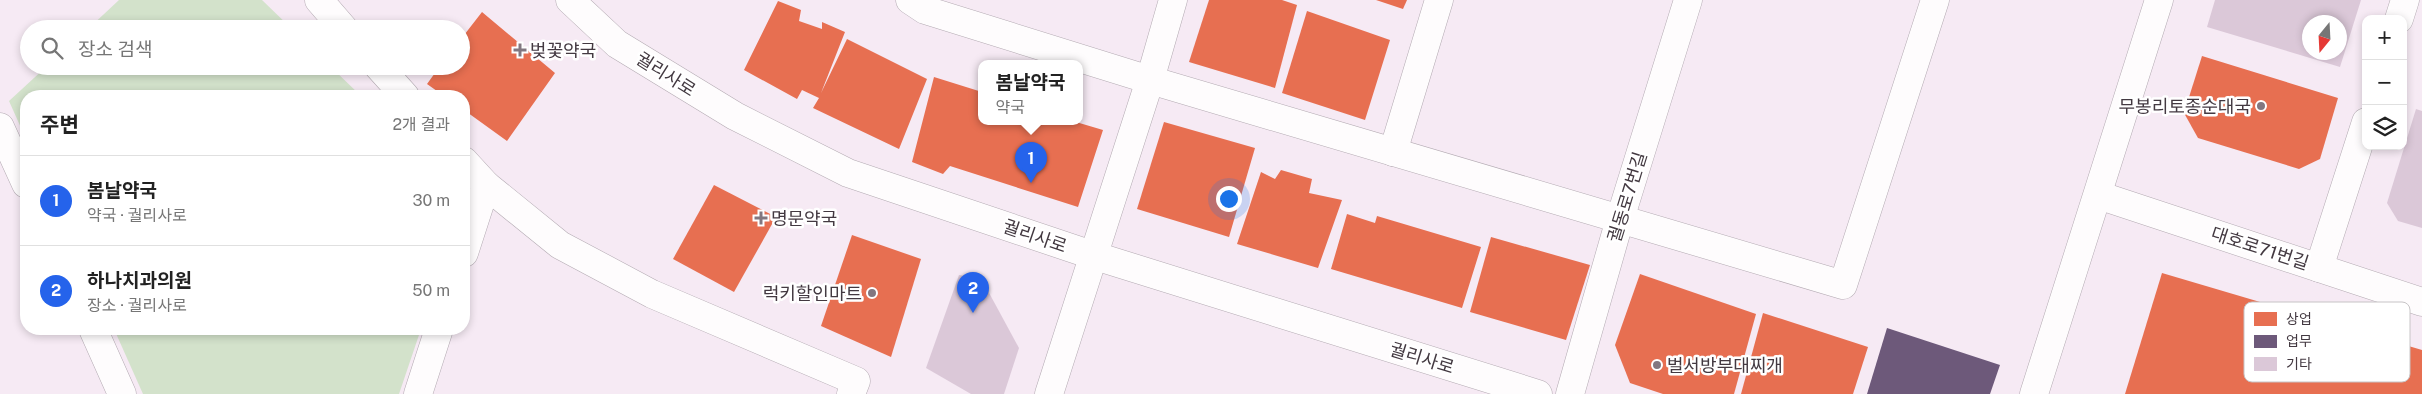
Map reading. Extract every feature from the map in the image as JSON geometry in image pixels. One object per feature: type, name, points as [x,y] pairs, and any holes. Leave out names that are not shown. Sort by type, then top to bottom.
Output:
[{"type":"street","points":[[318,0],[336,20]]},
{"type":"street","name":"궐리사로","points":[[570,0],[617,44],[735,116],[848,173],[1092,256],[1538,394]]},
{"type":"street","points":[[910,0],[925,10],[1150,80],[1843,285],[1935,0]]},
{"type":"street","points":[[1049,394],[1150,80],[1173,0]]},
{"type":"street","points":[[1392,152],[1438,0]]},
{"type":"street","name":"궐동로7번길","points":[[1570,394],[1620,219],[1688,0]]},
{"type":"street","points":[[2034,394],[2159,0]]},
{"type":"street","points":[[2400,15],[2405,0]]},
{"type":"street","points":[[386,75],[400,90]]},
{"type":"street","points":[[0,127],[20,171]]},
{"type":"street","points":[[2319,268],[2362,134]]},
{"type":"street","points":[[470,168],[486,185],[560,244],[652,294],[856,381],[852,394]]},
{"type":"street","points":[[470,234],[486,185]]},
{"type":"street","name":"대호로71번길","points":[[2098,195],[2422,302]]},
{"type":"street","points":[[95,335],[122,394]]},
{"type":"street","points":[[418,394],[437,335]]},
{"type":"green space","points":[[119,0],[262,0],[283,20],[98,20]]},
{"type":"green space","points":[[37,75],[339,75],[355,90],[21,90]]},
{"type":"green space","points":[[20,91],[20,126],[9,101]]},
{"type":"green space","points":[[117,335],[419,335],[399,394],[143,394]]},
{"type":"building: 상업","points":[[1209,0],[1282,0],[1297,5],[1275,88],[1189,62]]},
{"type":"building: 상업","points":[[1376,0],[1407,0],[1403,9]]},
{"type":"building: 상업","points":[[778,1],[801,10],[799,21],[822,29],[822,22],[845,32],[821,93],[847,39],[927,79],[899,149],[813,108],[819,98],[802,90],[797,99],[744,70]]},
{"type":"building: 상업","points":[[1307,11],[1390,40],[1365,120],[1282,93]]},
{"type":"building: 상업","points":[[482,12],[555,73],[507,141],[470,114],[470,90],[436,90],[427,84],[434,75],[470,75],[470,27]]},
{"type":"building: 상업","name":"무봉리토종순대국","points":[[2202,56],[2338,98],[2320,159],[2299,169],[2198,138],[2184,113]]},
{"type":"building: 상업","points":[[934,77],[978,91],[978,125],[1083,124],[1103,130],[1078,207],[950,166],[943,174],[912,162]]},
{"type":"building: 상업","points":[[1164,122],[1255,148],[1229,237],[1137,209]]},
{"type":"building: 상업","points":[[1281,170],[1312,179],[1309,193],[1342,200],[1318,268],[1237,244],[1261,172],[1275,179]]},
{"type":"building: 상업","points":[[714,185],[776,217],[734,292],[673,259]]},
{"type":"building: 상업","points":[[1347,214],[1375,223],[1377,216],[1481,247],[1462,308],[1331,269]]},
{"type":"building: 상업","name":"럭키할인마트","points":[[852,235],[921,259],[891,357],[821,326]]},
{"type":"building: 상업","points":[[1491,237],[1590,265],[1566,340],[1470,312]]},
{"type":"building: 상업","points":[[2162,273],[2260,302],[2244,302],[2244,382],[2410,382],[2410,346],[2422,350],[2422,394],[2125,394]]},
{"type":"building: 상업","points":[[1640,274],[1756,314],[1734,394],[1663,394],[1630,383],[1615,345]]},
{"type":"building: 상업","points":[[1763,313],[1868,347],[1853,394],[1741,394]]},
{"type":"building: 업무","points":[[1887,328],[2000,365],[1990,394],[1867,394]]},
{"type":"building: 기타","points":[[2215,0],[2361,0],[2347,45],[2347,15],[2302,15],[2302,56],[2207,27]]},
{"type":"building: 기타","points":[[2317,60],[2342,60],[2340,67]]},
{"type":"building: 기타","points":[[2416,109],[2422,111],[2422,228],[2398,221],[2387,203],[2403,150],[2407,150],[2407,138]]},
{"type":"building: 기타","points":[[959,275],[981,278],[1019,348],[1004,394],[971,394],[926,368]]},
{"type":"place","name":"벚꽃약국","points":[[520,50]]},
{"type":"place","name":"무봉리토종순대국","points":[[2261,106]]},
{"type":"place","name":"봄날약국","points":[[1031,183]]},
{"type":"place","name":"명문약국","points":[[761,218]]},
{"type":"place","name":"럭키할인마트","points":[[872,293]]},
{"type":"place","name":"하나치과의원","points":[[973,313]]},
{"type":"place","name":"벌서방부대찌개","points":[[1657,365]]}]
